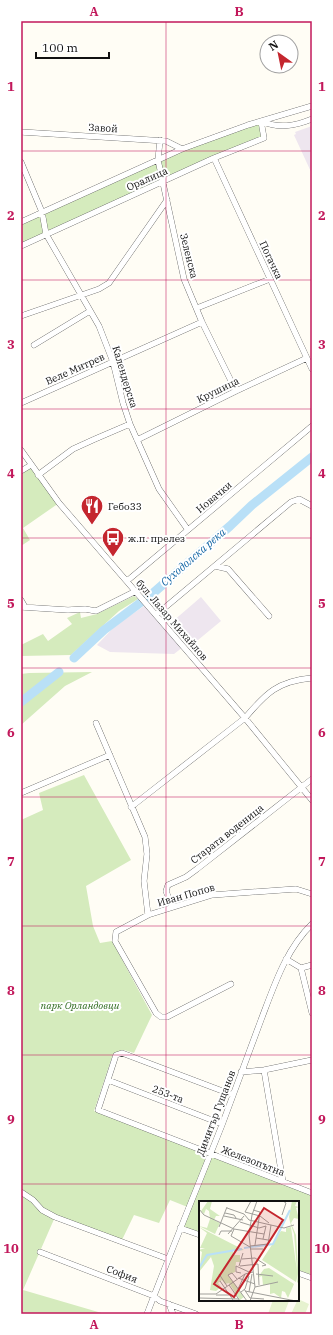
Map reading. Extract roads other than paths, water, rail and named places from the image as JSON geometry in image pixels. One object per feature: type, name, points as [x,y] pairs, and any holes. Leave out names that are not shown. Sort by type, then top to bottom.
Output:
[{"type":"street","name":"Оралица","points":[[21,222],[182,149],[261,121],[312,106]]},
{"type":"street","points":[[261,121],[283,127],[299,125],[312,120]]},
{"type":"street","name":"Оралица","points":[[21,246],[214,158],[264,138],[261,121]]},
{"type":"street","name":"Завой","points":[[21,132],[160,140],[166,141],[182,149]]},
{"type":"street","name":"Зеленска","points":[[160,140],[158,160],[184,278],[202,322],[236,391]]},
{"type":"street","name":"Погачка","points":[[214,158],[312,369]]},
{"type":"street","name":"Календерска","points":[[21,162],[42,212],[46,234],[98,326],[113,362],[130,424],[159,489],[188,530]]},
{"type":"street","points":[[21,316],[99,289],[110,283],[167,200]]},
{"type":"street","points":[[196,308],[270,279]]},
{"type":"street","points":[[34,345],[90,311]]},
{"type":"street","name":"Веле Митрев","points":[[21,403],[202,322]]},
{"type":"street","name":"Крушица","points":[[138,440],[236,391],[307,358]]},
{"type":"street","points":[[38,475],[73,449],[95,438],[130,424]]},
{"type":"street","name":"Новачки","points":[[127,581],[312,426]]},
{"type":"street","name":"бул. Лазар Михайлов","points":[[21,450],[59,503],[245,718],[312,800]]},
{"type":"street","points":[[21,471],[31,465]]},
{"type":"street","points":[[156,615],[291,502],[299,499],[312,506]]},
{"type":"street","points":[[215,566],[228,569],[269,616]]},
{"type":"street","points":[[21,600],[23,607],[68,610],[85,609],[96,611],[137,592]]},
{"type":"street","points":[[132,807],[245,718],[258,702],[277,687],[291,681],[312,678]]},
{"type":"street","points":[[96,723],[145,837],[147,854],[144,881],[148,915]]},
{"type":"street","points":[[21,793],[110,755]]},
{"type":"street","name":"Старата воденица","points":[[172,907],[166,891],[168,885],[186,877],[197,869],[312,779]]},
{"type":"street","name":"Иван Попов","points":[[231,984],[167,1017],[161,1017],[156,1013],[115,941],[116,932],[148,915],[212,894],[296,889],[312,894]]},
{"type":"street","name":"Димитър Гущанов","points":[[147,1314],[222,1124],[271,992],[286,959],[304,931],[312,924]]},
{"type":"street","points":[[286,959],[301,968],[312,1013]]},
{"type":"street","points":[[301,968],[312,965]]},
{"type":"street","points":[[108,1080],[116,1055],[122,1053],[233,1094]]},
{"type":"street","points":[[241,1072],[264,1070],[312,1060]]},
{"type":"street","points":[[264,1070],[282,1182]]},
{"type":"street","name":"Железопътна","points":[[108,1080],[98,1110],[312,1193]]},
{"type":"street","name":"253-та","points":[[108,1080],[222,1124]]},
{"type":"street","points":[[21,1192],[33,1200],[42,1210],[55,1217],[168,1259]]},
{"type":"street","points":[[180,1228],[199,1236]]},
{"type":"street","name":"София","points":[[40,1252],[154,1296],[160,1301],[196,1314]]},
{"type":"street","points":[[299,1273],[312,1278]]},
{"type":"street","points":[[169,1304],[173,1314]]},
{"type":"waterway","name":"Суходолска река","points":[[74,658],[104,630],[152,594],[252,505],[312,457]]},
{"type":"waterway","name":"Суходолска река","points":[[21,702],[59,672]]},
{"type":"place","name":"Гебо33","points":[[92,526]]},
{"type":"place","name":"ж.п. прелез","points":[[113,558]]},
{"type":"park label","name":"парк Орландовци","points":[[80,1005]]}]
